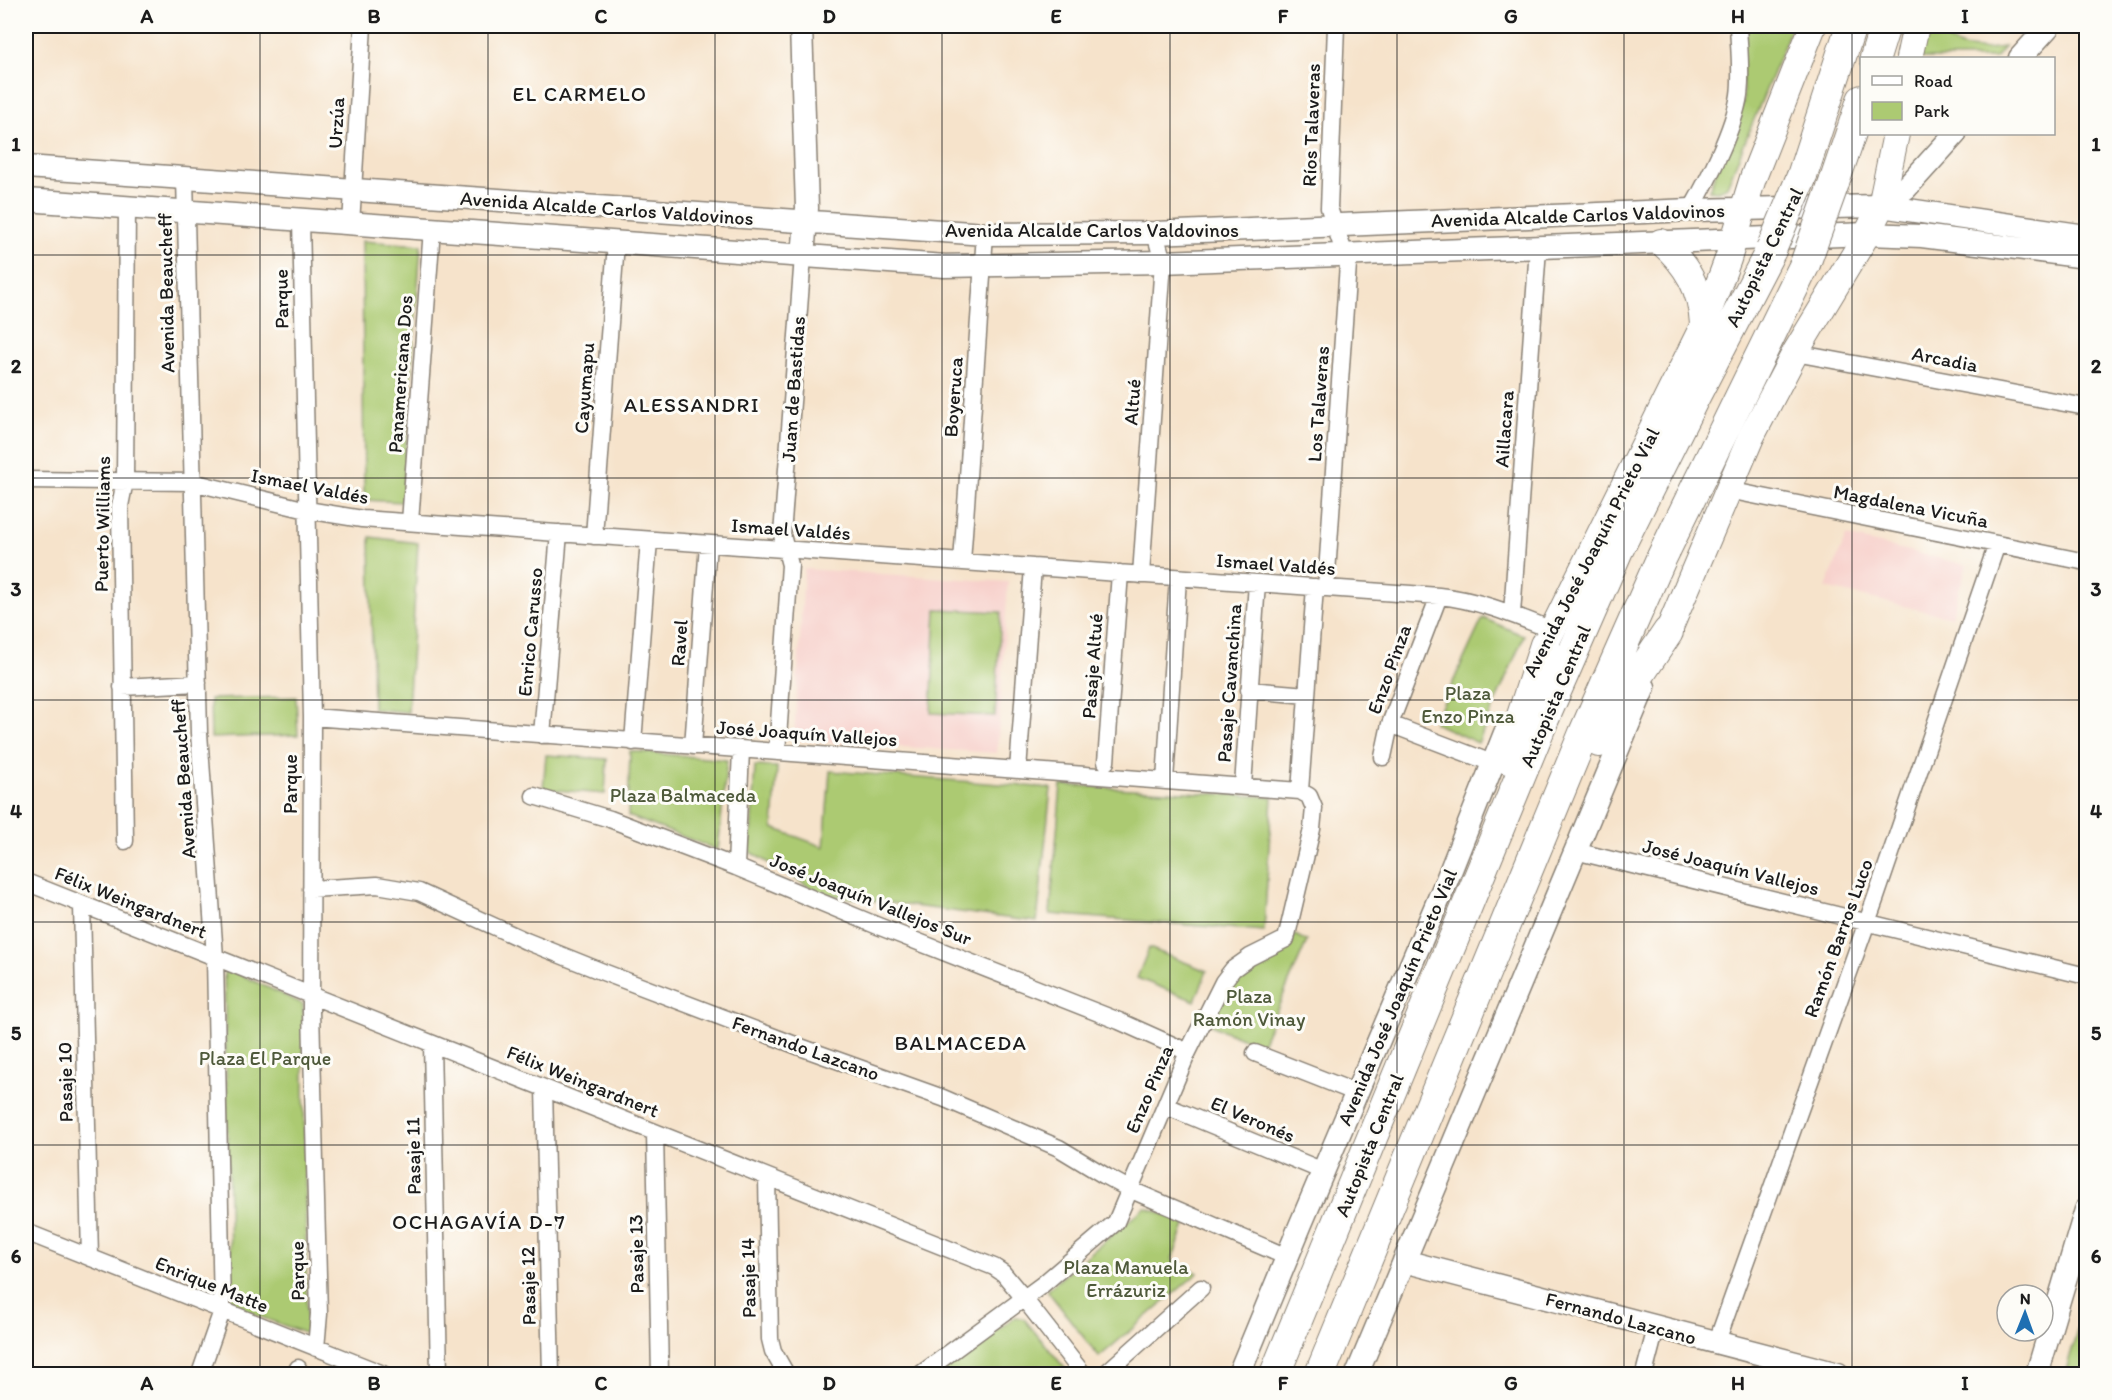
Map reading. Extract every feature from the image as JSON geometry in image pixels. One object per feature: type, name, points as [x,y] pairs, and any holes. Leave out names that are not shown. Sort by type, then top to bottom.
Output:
[{"type":"highway","name":"Autopista Central","points":[[1275,1374],[1543,721],[1618,550],[1788,215],[1851,26]]},
{"type":"highway","points":[[1875,57],[1885,26]]},
{"type":"highway","name":"Autopista Central","points":[[1320,1374],[1533,853],[1660,561],[1805,264],[1860,106]]},
{"type":"highway","points":[[1533,853],[1633,684],[1668,632]]},
{"type":"highway","points":[[1455,934],[1465,892],[1548,638]]},
{"type":"main road","name":"Juan de Bastidas","points":[[801,26],[807,222],[803,256]]},
{"type":"main road","name":"Avenida José Joaquín Prieto Vial","points":[[1239,1374],[1446,882],[1527,680],[1704,326],[1735,238],[1743,208],[1813,26]]},
{"type":"main road","points":[[1909,57],[1916,26]]},
{"type":"main road","points":[[2021,57],[2049,26]]},
{"type":"main road","points":[[1357,1374],[1751,436],[1881,206],[1896,135]]},
{"type":"main road","points":[[1881,206],[1906,188],[1954,135]]},
{"type":"main road","name":"Avenida Alcalde Carlos Valdovinos","points":[[26,167],[985,234],[1155,233],[1743,208],[1881,206],[2086,236]]},
{"type":"main road","name":"Avenida Alcalde Carlos Valdovinos","points":[[26,200],[911,264],[983,267],[1867,234],[1922,236],[2086,258]]},
{"type":"main road","points":[[507,235],[511,201]]},
{"type":"main road","points":[[652,245],[653,212]]},
{"type":"main road","points":[[1495,219],[1496,249]]},
{"type":"main road","points":[[1661,242],[1678,258],[1691,276],[1701,302],[1704,326]]},
{"type":"main road","points":[[2037,1374],[2086,1210]]},
{"type":"main road","name":"Fernando Lazcano","points":[[1404,1261],[1838,1374]]},
{"type":"street","name":"Urzúa","points":[[351,224],[363,26]]},
{"type":"street","name":"Ríos Talaveras","points":[[1335,226],[1329,208],[1336,26]]},
{"type":"street","points":[[1691,210],[1706,184],[1734,115],[1740,78],[1738,26]]},
{"type":"street","name":"Avenida Beaucheff","points":[[185,178],[200,744],[215,957],[222,1311],[200,1374]]},
{"type":"street","name":"Puerto Williams","points":[[125,841],[120,506],[125,482],[127,207]]},
{"type":"street","name":"Parque","points":[[301,220],[312,717],[311,996],[319,1324],[316,1348]]},
{"type":"street","name":"Los Talaveras","points":[[1304,793],[1307,694],[1321,588],[1348,272],[1348,264],[1335,226]]},
{"type":"street","name":"Panamericana Dos","points":[[410,522],[432,230]]},
{"type":"street","name":"Altué","points":[[1141,575],[1163,262],[1155,233]]},
{"type":"street","name":"Boyeruca","points":[[962,562],[985,234]]},
{"type":"street","name":"Cayumapu","points":[[594,536],[616,243]]},
{"type":"street","name":"Aillacara","points":[[1512,614],[1538,248]]},
{"type":"street","name":"Juan de Bastidas","points":[[777,752],[790,564],[782,535],[803,256]]},
{"type":"street","name":"Arcadia","points":[[1796,353],[2086,407]]},
{"type":"street","name":"Ismael Valdés","points":[[26,480],[192,482],[307,510],[352,518],[1439,596],[1475,601],[1512,614],[1548,638]]},
{"type":"street","name":"Magdalena Vicuña","points":[[1728,490],[2086,562]]},
{"type":"street","name":"Enrico Carusso","points":[[542,735],[559,533]]},
{"type":"street","points":[[633,742],[649,540]]},
{"type":"street","name":"Ravel","points":[[693,746],[708,544]]},
{"type":"street","name":"Ramón Barros Luco","points":[[1716,1344],[1997,544]]},
{"type":"street","points":[[1017,770],[1033,567]]},
{"type":"street","name":"Pasaje Altué","points":[[1106,762],[1120,573]]},
{"type":"street","points":[[1165,781],[1178,578]]},
{"type":"street","name":"Pasaje Cavanchina","points":[[1243,786],[1257,583]]},
{"type":"street","name":"Enzo Pinza","points":[[1383,757],[1390,724],[1439,596]]},
{"type":"street","points":[[122,687],[198,683]]},
{"type":"street","points":[[1249,690],[1307,694]]},
{"type":"street","name":"José Joaquín Vallejos","points":[[312,717],[1243,786],[1304,793]]},
{"type":"street","points":[[1390,724],[1492,763]]},
{"type":"street","points":[[736,867],[741,750]]},
{"type":"street","name":"Enzo Pinza","points":[[921,1374],[1042,1285],[1116,1222],[1188,1052],[1223,982],[1233,969],[1268,946],[1286,939],[1312,829],[1314,808],[1304,793]]},
{"type":"street","name":"José Joaquín Vallejos Sur","points":[[534,796],[610,819],[736,867],[878,926],[1109,1016],[1188,1052]]},
{"type":"street","name":"José Joaquín Vallejos","points":[[1575,851],[2086,976]]},
{"type":"street","name":"Félix Weingardnert","points":[[26,882],[994,1267],[1003,1273],[1024,1298],[1083,1374]]},
{"type":"street","name":"Fernando Lazcano","points":[[311,889],[377,885],[419,892],[526,941],[793,1045],[943,1098],[1059,1148],[1129,1189],[1287,1257]]},
{"type":"street","name":"Pasaje 10","points":[[82,905],[90,1258]]},
{"type":"street","points":[[526,941],[528,924]]},
{"type":"street","name":"Pasaje 11","points":[[432,1044],[439,1374]]},
{"type":"street","points":[[1255,1053],[1357,1093]]},
{"type":"street","name":"Pasaje 12","points":[[544,1089],[551,1374]]},
{"type":"street","name":"El Veronés","points":[[1166,1106],[1323,1171]]},
{"type":"street","name":"Pasaje 13","points":[[655,1133],[660,1374]]},
{"type":"street","name":"Pasaje 14","points":[[767,1177],[770,1339],[773,1351],[786,1374]]},
{"type":"street","name":"Enrique Matte","points":[[26,1232],[383,1374]]},
{"type":"street","points":[[1105,1374],[1201,1288]]},
{"type":"street","points":[[1644,1374],[1656,1328]]},
{"type":"shaded area","points":[[1846,536],[1967,565],[1951,617],[1826,588]]},
{"type":"shaded area","points":[[804,569],[1008,582],[997,753],[794,740]]},
{"type":"green space","points":[[1741,26],[1792,26],[1727,186],[1718,191],[1709,190],[1743,101]]},
{"type":"green space","points":[[1924,26],[1934,26],[1956,45],[1974,49],[2004,47],[1996,57],[1917,57]]},
{"type":"green space","points":[[362,241],[421,245],[402,502],[364,500]]},
{"type":"green space","points":[[370,537],[418,543],[408,712],[373,709]]},
{"type":"green space","points":[[936,609],[1001,612],[995,716],[931,713]]},
{"type":"green space","name":"Plaza Enzo Pinza","points":[[1483,618],[1524,636],[1478,743],[1434,723]]},
{"type":"green space","points":[[296,697],[298,735],[211,738],[210,699]]},
{"type":"green space","name":"Plaza Balmaceda","points":[[630,751],[727,760],[718,850],[628,816]]},
{"type":"green space","points":[[546,755],[607,759],[605,794],[543,789]]},
{"type":"green space","points":[[755,766],[777,767],[773,828],[824,847],[830,771],[1051,788],[1037,922],[821,894],[750,852]]},
{"type":"green space","points":[[1061,785],[1272,797],[1264,931],[1050,914]]},
{"type":"green space","name":"Plaza Ramón Vinay","points":[[1293,934],[1307,941],[1261,1046],[1211,1025],[1236,971]]},
{"type":"green space","points":[[1149,948],[1207,971],[1195,1001],[1137,978]]},
{"type":"green space","name":"Plaza El Parque","points":[[224,967],[303,1004],[307,1334],[231,1306]]},
{"type":"green space","name":"Plaza Manuela Errázuriz","points":[[1145,1207],[1186,1223],[1172,1260],[1198,1273],[1099,1357],[1047,1290]]},
{"type":"green space","points":[[2086,1300],[2086,1374],[2065,1374]]},
{"type":"green space","name":"Plaza Manuela Errázuriz","points":[[1015,1317],[1024,1319],[1068,1374],[939,1374]]},
{"type":"district","name":"EL CARMELO","points":[[580,93]]},
{"type":"district","name":"ALESSANDRI","points":[[692,404]]},
{"type":"district","name":"BALMACEDA","points":[[961,1042]]},
{"type":"district","name":"OCHAGAVÍA D-7","points":[[479,1221]]}]
